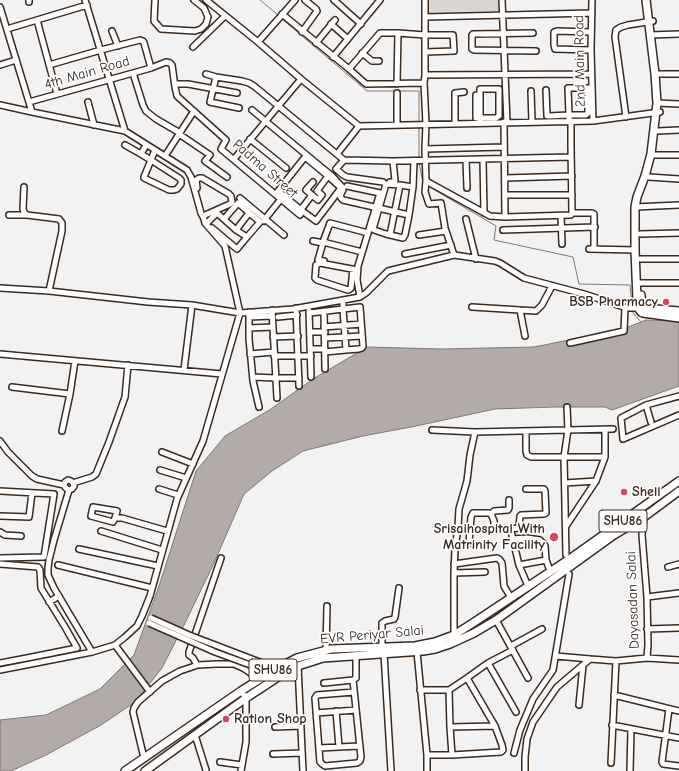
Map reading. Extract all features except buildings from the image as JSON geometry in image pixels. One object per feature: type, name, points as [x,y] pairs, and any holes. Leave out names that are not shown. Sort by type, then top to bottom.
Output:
[{"type":"main road","points":[[646,0],[651,22]]},
{"type":"main road","points":[[650,0],[655,74],[659,103]]},
{"type":"main road","points":[[639,308],[641,300],[640,234],[637,197],[651,154],[659,103],[659,74],[652,35]]},
{"type":"main road","points":[[658,112],[658,131],[655,154],[649,177],[638,207],[635,250],[636,300],[643,313],[679,318]]},
{"type":"main road","points":[[639,308],[679,311]]},
{"type":"main road","name":"EVR Periyar Salai","points":[[125,771],[256,681],[261,674],[276,669],[297,658],[326,650],[350,648],[417,652],[435,649],[455,638],[679,481]]},
{"type":"main road","name":"EVR Periyar Salai","points":[[145,771],[246,698],[298,666],[323,658],[356,655],[415,646],[474,633],[496,620],[614,535],[644,517],[679,491]]},
{"type":"main road","points":[[162,745],[170,754]]},
{"type":"street","points":[[155,0],[154,21],[161,29],[195,31],[201,29],[206,24],[208,17],[204,8],[194,0]]},
{"type":"street","points":[[258,42],[295,0]]},
{"type":"street","points":[[302,32],[317,11],[305,0]]},
{"type":"street","points":[[334,0],[361,24]]},
{"type":"street","points":[[333,57],[380,0]]},
{"type":"street","points":[[383,182],[373,229],[402,238],[404,237],[409,215],[419,161],[425,149],[424,0]]},
{"type":"street","points":[[502,0],[506,122],[504,147],[505,217]]},
{"type":"street","name":"2nd Main Road","points":[[592,0],[591,74],[593,121]]},
{"type":"street","points":[[204,8],[208,2],[359,126],[454,123],[479,121],[496,118],[499,116],[499,89],[480,90],[479,121]]},
{"type":"street","points":[[7,29],[86,3],[125,131]]},
{"type":"street","points":[[0,7],[32,112]]},
{"type":"street","points":[[425,17],[592,13]]},
{"type":"street","points":[[282,15],[366,84],[424,83]]},
{"type":"street","points":[[193,47],[225,16]]},
{"type":"street","points":[[37,20],[57,94]]},
{"type":"street","points":[[316,43],[333,22],[348,39]]},
{"type":"street","points":[[626,116],[615,37],[616,30],[628,25],[651,22]]},
{"type":"street","points":[[112,31],[118,46]]},
{"type":"street","points":[[591,32],[554,32],[554,46],[555,50],[591,50]]},
{"type":"street","points":[[349,69],[378,34],[381,33],[453,35],[453,52],[425,52]]},
{"type":"street","points":[[397,84],[398,33]]},
{"type":"street","points":[[533,33],[473,34],[472,50],[536,51]]},
{"type":"street","points":[[652,35],[679,34]]},
{"type":"street","points":[[49,65],[100,50],[137,41],[143,41],[151,68]]},
{"type":"street","points":[[362,53],[372,61],[379,61]]},
{"type":"street","points":[[0,65],[16,60]]},
{"type":"street","name":"Padma Street","points":[[151,68],[166,62],[170,63],[172,65],[178,96],[226,140],[221,149],[300,213]]},
{"type":"street","name":"4th Main Road","points":[[29,102],[151,68]]},
{"type":"street","points":[[133,73],[146,111],[210,154],[205,161],[227,177]]},
{"type":"street","points":[[206,74],[249,83],[344,160],[419,161],[571,158]]},
{"type":"street","points":[[425,75],[591,74]]},
{"type":"street","points":[[659,74],[679,74]]},
{"type":"street","points":[[216,77],[210,102],[239,108]]},
{"type":"street","points":[[234,159],[300,79]]},
{"type":"street","points":[[175,84],[188,84],[237,93]]},
{"type":"street","points":[[546,90],[547,115],[549,116],[569,115],[588,114],[588,88],[568,88],[569,115],[570,121],[572,176],[572,213]]},
{"type":"street","points":[[531,91],[532,122]]},
{"type":"street","points":[[454,123],[455,92],[464,92]]},
{"type":"street","points":[[397,93],[397,124]]},
{"type":"street","points":[[476,94],[479,121]]},
{"type":"street","points":[[88,102],[94,125]]},
{"type":"street","points":[[659,103],[679,104]]},
{"type":"street","points":[[0,105],[125,131],[187,170],[196,188]]},
{"type":"street","points":[[252,110],[343,188],[341,198],[343,200],[409,215]]},
{"type":"street","points":[[165,156],[194,112]]},
{"type":"street","points":[[479,121],[593,121],[658,112]]},
{"type":"street","points":[[337,154],[359,126]]},
{"type":"street","points":[[658,131],[679,130]]},
{"type":"street","points":[[250,139],[286,168]]},
{"type":"street","points":[[141,154],[146,145]]},
{"type":"street","points":[[125,146],[141,154],[151,160],[180,178],[180,186],[174,190],[169,190],[144,178],[151,160],[155,150]]},
{"type":"street","points":[[425,149],[504,147]]},
{"type":"street","points":[[655,154],[679,155]]},
{"type":"street","points":[[305,157],[330,176],[341,188],[316,221],[300,213],[278,191],[305,157]]},
{"type":"street","points":[[483,159],[484,213]]},
{"type":"street","points":[[313,182],[306,190],[318,200],[322,195],[317,191],[344,160]]},
{"type":"street","points":[[466,160],[467,188]]},
{"type":"street","points":[[336,169],[346,177],[393,182],[395,181],[393,161]]},
{"type":"street","points":[[419,161],[426,183],[425,192],[429,204],[441,203],[446,231],[454,255]]},
{"type":"street","points":[[505,178],[572,176]]},
{"type":"street","points":[[649,177],[679,179]]},
{"type":"street","points":[[0,670],[92,652],[115,645],[137,626],[152,588],[178,496],[203,441],[240,313],[225,246],[205,223],[204,215],[201,213],[196,188],[196,180],[199,178],[202,178],[229,194],[232,202],[204,215]]},
{"type":"street","points":[[426,183],[490,216],[570,216],[572,213],[594,214],[595,227],[592,249],[635,250]]},
{"type":"street","points":[[356,269],[318,263],[316,265],[315,278],[348,290],[350,289],[386,184],[413,187]]},
{"type":"street","points":[[390,235],[400,185]]},
{"type":"street","points":[[347,186],[380,193]]},
{"type":"street","points":[[24,187],[23,209],[27,214]]},
{"type":"street","points":[[300,213],[312,195]]},
{"type":"street","points":[[505,195],[572,195]]},
{"type":"street","points":[[240,198],[284,234]]},
{"type":"street","points":[[256,232],[281,199]]},
{"type":"street","points":[[207,224],[237,249],[260,222],[238,203],[224,219]]},
{"type":"street","points":[[638,207],[679,205]]},
{"type":"street","points":[[207,224],[217,213],[236,230],[247,237]]},
{"type":"street","points":[[236,230],[249,213]]},
{"type":"street","points":[[9,215],[27,214],[59,219],[62,223],[62,230],[49,291]]},
{"type":"street","points":[[561,216],[562,244]]},
{"type":"street","points":[[466,219],[476,259]]},
{"type":"street","points":[[356,269],[318,260],[323,243],[330,223],[368,233]]},
{"type":"street","points":[[503,230],[595,227]]},
{"type":"street","points":[[419,235],[446,231]]},
{"type":"street","points":[[640,234],[679,233]]},
{"type":"street","points":[[313,241],[362,252]]},
{"type":"street","points":[[405,254],[451,245]]},
{"type":"street","points":[[274,315],[296,308],[360,297],[388,271],[454,255],[495,261],[524,278],[626,307],[639,308]]},
{"type":"street","points":[[640,259],[679,259]]},
{"type":"street","points":[[356,269],[360,297]]},
{"type":"street","points":[[640,283],[679,283]]},
{"type":"street","points":[[472,306],[536,311],[542,305],[552,286]]},
{"type":"street","points":[[0,288],[49,291],[148,302],[192,305],[249,315],[296,315]]},
{"type":"street","points":[[343,300],[346,350]]},
{"type":"street","points":[[184,370],[192,305]]},
{"type":"street","points":[[309,306],[311,377]]},
{"type":"street","points":[[310,313],[360,307],[362,336],[362,348],[359,349],[310,349]]},
{"type":"street","points":[[570,343],[624,331],[626,307]]},
{"type":"street","points":[[296,308],[299,386]]},
{"type":"street","points":[[520,310],[525,336]]},
{"type":"street","points":[[324,311],[325,369]]},
{"type":"street","points":[[249,315],[250,354],[259,407]]},
{"type":"street","points":[[274,315],[273,337],[277,378],[277,398]]},
{"type":"street","points":[[310,332],[344,325],[361,324]]},
{"type":"street","points":[[249,328],[273,327]]},
{"type":"street","points":[[273,337],[298,336]]},
{"type":"street","points":[[325,338],[362,336]]},
{"type":"street","points":[[0,354],[222,374]]},
{"type":"street","points":[[250,354],[311,356]]},
{"type":"street","points":[[62,431],[75,361]]},
{"type":"street","points":[[64,485],[68,480],[73,483],[92,477],[96,474],[125,397],[128,365]]},
{"type":"street","points":[[253,377],[299,378]]},
{"type":"street","points":[[12,387],[70,394]]},
{"type":"street","points":[[679,396],[646,405],[621,418],[623,439],[679,415]]},
{"type":"street","points":[[646,405],[651,422]]},
{"type":"street","points":[[566,555],[564,457],[568,430],[568,407]]},
{"type":"street","points":[[432,430],[475,432],[613,429]]},
{"type":"street","points":[[566,526],[596,481],[605,457],[606,430]]},
{"type":"street","points":[[526,431],[526,451],[527,456],[531,458],[605,457]]},
{"type":"street","points":[[455,638],[454,564],[459,509],[467,481],[475,432]]},
{"type":"street","points":[[0,442],[32,476],[37,479],[64,485],[64,487],[70,490]]},
{"type":"street","points":[[162,452],[193,464]]},
{"type":"street","points":[[160,470],[186,478]]},
{"type":"street","points":[[565,483],[596,481]]},
{"type":"street","points":[[73,483],[74,486],[70,490],[49,557],[48,576],[92,652]]},
{"type":"street","points":[[491,514],[494,520],[494,528],[497,530],[519,528],[521,515],[546,513],[543,488],[526,489]]},
{"type":"street","points":[[159,489],[178,496]]},
{"type":"street","points":[[0,491],[54,494],[44,557],[0,558]]},
{"type":"street","points":[[0,516],[29,517],[32,493]]},
{"type":"street","points":[[456,545],[468,544],[471,516],[474,513],[491,514],[494,511],[508,510],[510,500]]},
{"type":"street","points":[[115,518],[117,511],[93,507],[91,516],[113,522],[115,518],[122,518],[167,531]]},
{"type":"street","name":"Dayasadan Salai","points":[[644,517],[642,535],[647,597],[647,658]]},
{"type":"street","points":[[48,529],[57,531]]},
{"type":"street","points":[[510,529],[519,565],[528,586]]},
{"type":"street","points":[[101,531],[162,550]]},
{"type":"street","points":[[0,532],[21,536]]},
{"type":"street","points":[[512,538],[540,540],[545,546],[546,560],[549,568]]},
{"type":"street","points":[[79,549],[158,566]]},
{"type":"street","points":[[197,665],[189,655],[189,652],[221,558]]},
{"type":"street","points":[[454,564],[497,558],[499,559],[502,562],[504,586],[511,598]]},
{"type":"street","points":[[519,565],[546,560]]},
{"type":"street","points":[[0,564],[38,567],[40,570],[41,588],[77,648],[0,663]]},
{"type":"street","points":[[668,567],[679,564]]},
{"type":"street","points":[[58,565],[152,588]]},
{"type":"street","points":[[454,573],[485,572]]},
{"type":"street","points":[[514,753],[520,730],[533,699],[553,670],[569,574]]},
{"type":"street","points":[[390,771],[382,623],[392,620],[395,617],[399,588]]},
{"type":"street","points":[[647,597],[679,593]]},
{"type":"street","points":[[49,602],[59,596]]},
{"type":"street","points":[[53,608],[62,602]]},
{"type":"street","points":[[326,650],[327,606]]},
{"type":"street","points":[[141,617],[151,618],[276,669]]},
{"type":"street","points":[[141,617],[149,623],[215,652],[254,666],[261,674]]},
{"type":"street","points":[[496,620],[528,678]]},
{"type":"street","points":[[647,629],[679,628]]},
{"type":"street","points":[[420,690],[449,690],[542,629]]},
{"type":"street","points":[[115,645],[150,692]]},
{"type":"street","points":[[417,652],[427,755],[427,771]]},
{"type":"street","points":[[354,692],[317,695],[315,698],[320,762],[325,766],[357,763],[360,761],[361,757],[353,680],[356,678],[356,655]]},
{"type":"street","points":[[556,656],[616,661],[647,658],[679,660]]},
{"type":"street","points":[[525,771],[527,739],[533,722],[557,687],[590,659]]},
{"type":"street","points":[[611,763],[616,661]]},
{"type":"street","points":[[488,663],[516,712]]},
{"type":"street","points":[[144,758],[133,712],[138,702],[162,681],[180,671],[197,665],[234,664],[252,674],[256,681]]},
{"type":"street","points":[[579,705],[583,665]]},
{"type":"street","points":[[298,666],[303,771]]},
{"type":"street","points":[[427,755],[501,752],[503,750],[495,726],[467,678]]},
{"type":"street","points":[[324,683],[353,680]]},
{"type":"street","points":[[449,690],[452,755]]},
{"type":"street","points":[[220,762],[242,768],[246,742],[246,698],[241,691]]},
{"type":"street","points":[[614,695],[679,711]]},
{"type":"street","points":[[669,709],[662,762],[663,764],[679,766]]},
{"type":"street","points":[[316,713],[356,710]]},
{"type":"street","points":[[336,712],[339,747]]},
{"type":"street","points":[[612,725],[679,738]]},
{"type":"street","points":[[275,727],[301,726]]},
{"type":"street","points":[[450,727],[495,726]]},
{"type":"street","points":[[630,771],[631,728]]},
{"type":"street","points":[[195,735],[206,770]]},
{"type":"street","points":[[319,748],[359,746]]},
{"type":"street","points":[[273,754],[302,753]]},
{"type":"shaded area","points":[[425,0],[499,0],[499,11],[425,13]]},
{"type":"shaded area","points":[[646,320],[679,321],[679,386],[612,410],[605,407],[495,409],[363,436],[303,451],[272,471],[244,494],[214,563],[162,668],[135,702],[101,725],[46,755],[11,771],[0,771],[0,720],[46,715],[100,689],[134,655],[160,583],[196,471],[225,436],[271,409],[313,379],[367,347],[441,349],[534,347],[623,329]]},
{"type":"waterway","points":[[260,0],[278,15]]},
{"type":"waterway","points":[[282,19],[367,91],[419,91],[419,123]]},
{"type":"waterway","points":[[419,127],[419,157]]},
{"type":"waterway","points":[[419,163],[423,183]]},
{"type":"waterway","points":[[428,186],[496,226],[494,240],[573,257],[579,284],[630,285],[632,305]]},
{"type":"waterway","points":[[633,310],[633,313],[641,322]]},
{"type":"place","name":"BSB Pharmacy","points":[[666,302]]},
{"type":"place","name":"Shell","points":[[624,492]]},
{"type":"place","name":"Srisaihospital With Matrinity Facility","points":[[554,537]]},
{"type":"place","name":"Ration Shop","points":[[226,719]]}]
